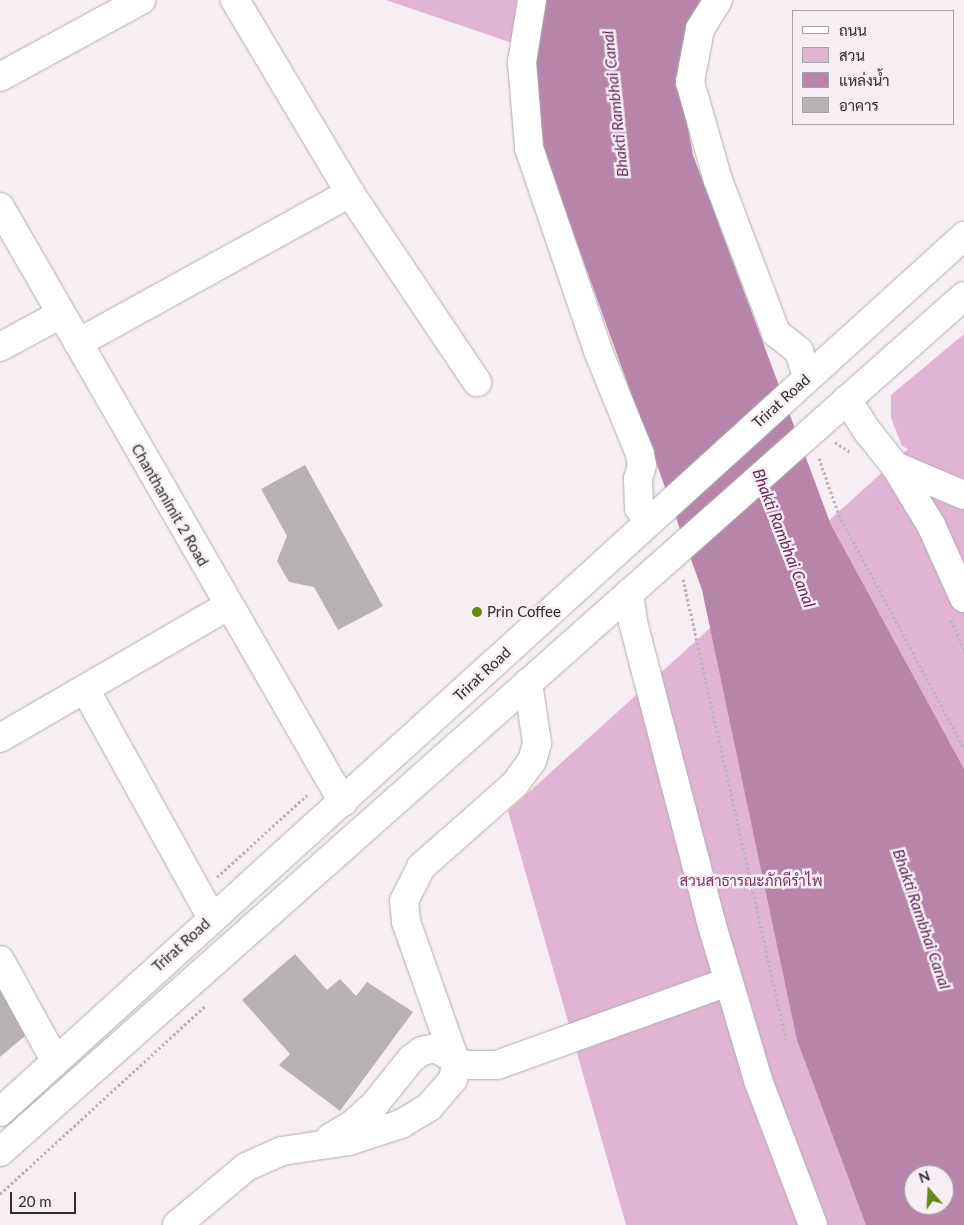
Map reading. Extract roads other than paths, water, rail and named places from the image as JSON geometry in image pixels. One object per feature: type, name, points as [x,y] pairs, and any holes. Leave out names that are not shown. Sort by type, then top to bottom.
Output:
[{"type":"street","points":[[0,77],[141,0]]},
{"type":"street","points":[[235,0],[350,193],[477,382]]},
{"type":"street","points":[[532,0],[522,62],[529,148],[598,351],[640,454],[642,465],[638,479],[639,508],[649,521]]},
{"type":"street","points":[[718,0],[700,29],[690,82],[718,180],[776,333],[799,352],[807,377]]},
{"type":"street","points":[[78,343],[350,193]]},
{"type":"street","name":"Chanthanimit 2 Road","points":[[0,207],[228,606],[343,802]]},
{"type":"street","name":"Trirat Road","points":[[0,1112],[964,236]]},
{"type":"street","points":[[0,1152],[629,593],[671,571],[820,421],[848,399],[964,296]]},
{"type":"street","points":[[4,341],[61,314]]},
{"type":"street","points":[[848,399],[868,432],[895,466],[931,525],[964,598]]},
{"type":"street","points":[[895,466],[964,495]]},
{"type":"street","points":[[629,593],[632,622],[728,982],[758,1080],[813,1225]]},
{"type":"street","points":[[0,738],[228,606]]},
{"type":"street","points":[[177,1225],[246,1167],[282,1151],[320,1143],[350,1140],[401,1124],[422,1111],[453,1079],[456,1063],[406,922],[404,901],[421,867],[515,784],[532,761],[536,743],[528,683]]},
{"type":"street","points":[[85,689],[212,918]]},
{"type":"street","points":[[0,960],[55,1060]]},
{"type":"street","points":[[320,1143],[352,1125],[375,1104],[411,1058],[422,1051],[435,1048],[456,1063],[481,1068],[497,1065],[728,982]]},
{"type":"water","name":"Bhakti Rambhai Canal","points":[[545,0],[706,0],[681,91],[693,155],[831,525],[964,769],[964,1225],[866,1225],[797,1040],[702,590],[534,124],[537,48]]},
{"type":"place","name":"Prin Coffee","points":[[477,612]]},
{"type":"park label","name":"สวนสาธารณะภักดีรำไพ","points":[[751,881]]}]
